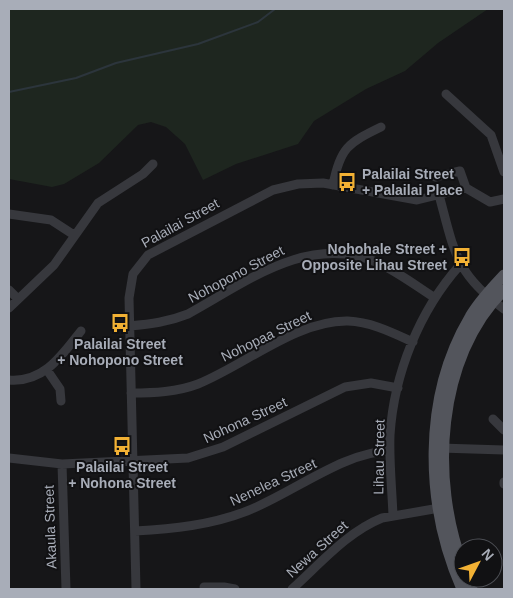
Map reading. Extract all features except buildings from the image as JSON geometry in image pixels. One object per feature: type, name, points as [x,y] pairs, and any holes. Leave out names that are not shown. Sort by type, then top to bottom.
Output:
[{"type":"main road","points":[[490,298],[504,276]]},
{"type":"main road","points":[[462,589],[450,564],[443,508],[438,408],[446,369],[471,315],[490,298],[504,290]]},
{"type":"main road","points":[[443,508],[453,538]]},
{"type":"street","points":[[446,94],[491,135],[504,172]]},
{"type":"street","points":[[333,185],[338,162],[347,147],[357,138],[381,127]]},
{"type":"street","points":[[9,308],[54,265],[98,203],[143,174],[153,164]]},
{"type":"street","points":[[435,177],[460,171],[466,188],[488,201],[504,200]]},
{"type":"street","name":"Palailai Street","points":[[136,589],[129,292],[131,280],[140,264],[153,251],[273,190],[310,183],[333,185],[411,200],[428,199],[466,188]]},
{"type":"street","points":[[439,195],[460,265],[490,298],[504,309]]},
{"type":"street","points":[[9,214],[51,220],[74,235]]},
{"type":"street","name":"Nohopono Street","points":[[129,326],[171,321],[188,314],[287,261],[319,253],[351,255],[376,262],[435,298]]},
{"type":"street","name":"Lihau Street","points":[[393,516],[390,452],[392,418],[398,388],[413,342],[435,298],[460,265]]},
{"type":"street","points":[[9,290],[18,299]]},
{"type":"street","name":"Nohopaa Street","points":[[131,393],[171,391],[198,384],[302,331],[324,323],[347,321],[370,324],[413,342]]},
{"type":"street","points":[[9,380],[30,378],[47,370],[82,331]]},
{"type":"street","points":[[47,370],[60,389],[61,401]]},
{"type":"street","name":"Nohona Street","points":[[9,458],[62,464],[188,458],[223,448],[337,390],[354,385],[380,383],[398,388]]},
{"type":"street","points":[[493,419],[504,430]]},
{"type":"street","points":[[440,448],[504,450]]},
{"type":"street","name":"Nenelea Street","points":[[135,531],[191,526],[228,517],[273,500],[353,459],[374,452],[390,452]]},
{"type":"street","name":"Akaula Street","points":[[62,464],[66,589]]},
{"type":"street","name":"Newa Street","points":[[292,589],[355,532],[372,522],[393,516],[443,508]]},
{"type":"street","points":[[204,587],[235,589]]},
{"type":"shaded area","points":[[9,9],[488,9],[438,43],[405,71],[366,89],[314,121],[298,144],[236,164],[203,180],[185,144],[166,127],[151,122],[138,125],[99,163],[64,184],[52,187],[9,179]]},
{"type":"waterway","points":[[9,92],[76,78],[116,63],[198,44],[258,22],[275,9]]},
{"type":"place","name":"Palailai Street + Palailai Place","points":[[347,182]]},
{"type":"place","name":"Nohohale Street + Opposite Lihau Street","points":[[462,257]]},
{"type":"place","name":"Palailai Street + Nohopono Street","points":[[120,323]]},
{"type":"place","name":"Palailai Street + Nohona Street","points":[[122,446]]}]
